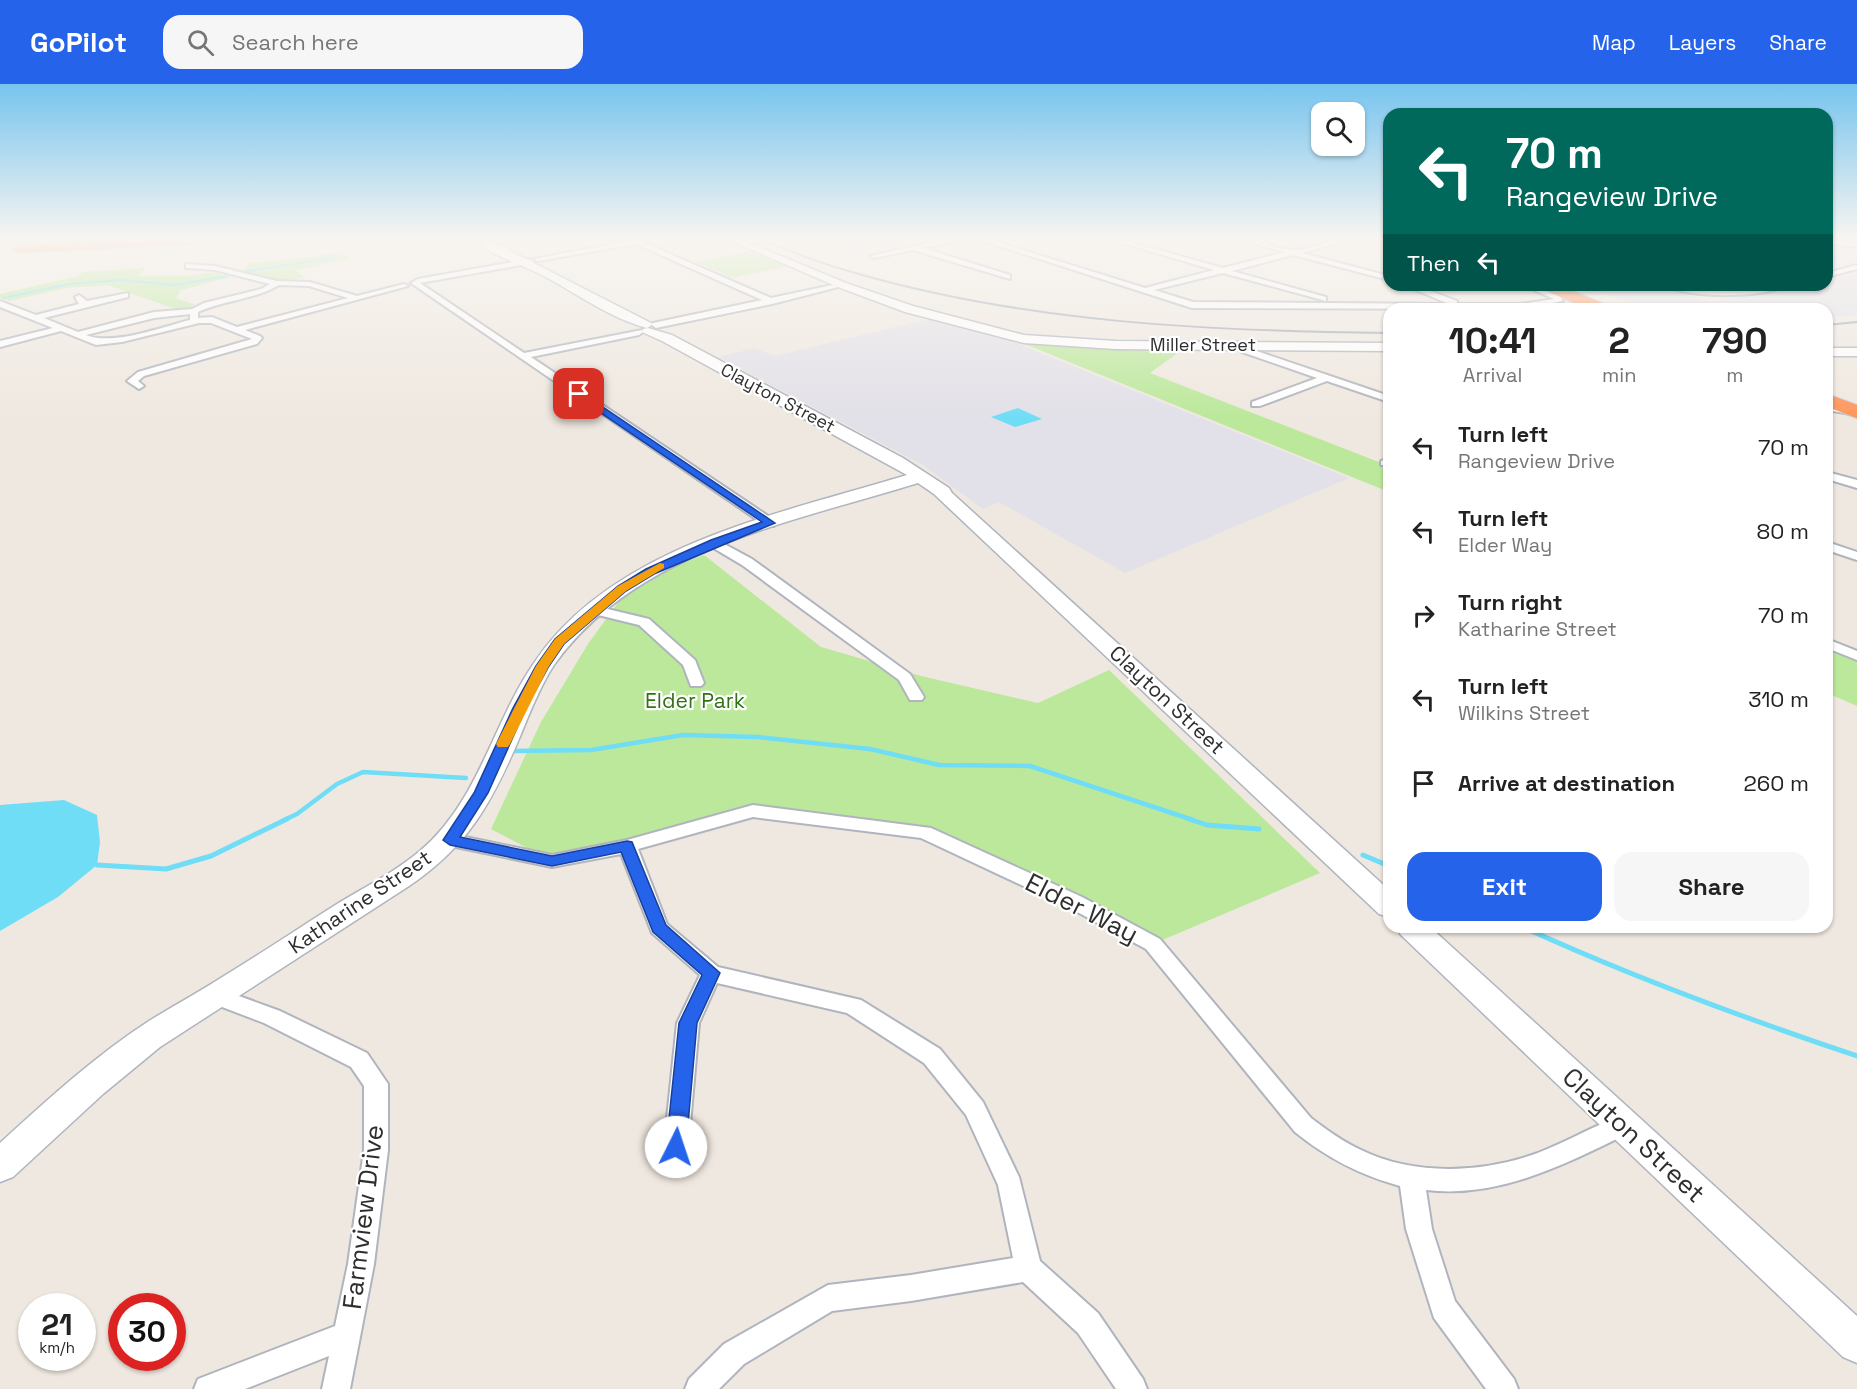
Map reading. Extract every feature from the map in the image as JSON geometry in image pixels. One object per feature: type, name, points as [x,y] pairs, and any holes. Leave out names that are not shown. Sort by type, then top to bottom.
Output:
[{"type":"highway","points":[[1833,397],[1857,406]]},
{"type":"highway","points":[[1833,402],[1857,412]]},
{"type":"main road","name":"Clayton Street","points":[[594,298],[889,458],[890,462],[916,476],[936,493],[943,495],[1383,901]]},
{"type":"main road","name":"Miller Street","points":[[878,298],[909,309],[1018,338],[1115,345],[1383,347]]},
{"type":"main road","points":[[1833,352],[1857,352]]},
{"type":"main road","name":"Katharine Street","points":[[0,1166],[78,1093],[151,1036],[218,996],[409,872],[450,840],[481,793],[519,708],[559,641],[622,588],[650,571],[715,543],[916,476]]},
{"type":"main road","name":"Clayton Street","points":[[1417,933],[1857,1343]]},
{"type":"street","points":[[34,318],[81,300],[99,298]]},
{"type":"street","points":[[0,304],[75,335],[96,342],[106,342],[194,315],[207,305],[236,298]]},
{"type":"street","points":[[237,329],[351,298]]},
{"type":"street","points":[[435,298],[770,523]]},
{"type":"street","points":[[765,298],[772,301]]},
{"type":"street","points":[[521,356],[786,298]]},
{"type":"street","points":[[1169,298],[1200,305],[1383,305]]},
{"type":"street","points":[[1315,298],[1338,305]]},
{"type":"street","points":[[1546,303],[1559,301],[1558,298]]},
{"type":"street","points":[[0,314],[15,310]]},
{"type":"street","points":[[75,335],[154,315],[194,315],[237,329],[254,336],[256,340],[141,374],[132,381],[139,386]]},
{"type":"street","points":[[0,344],[60,329]]},
{"type":"street","points":[[1241,346],[1245,350],[1383,397]]},
{"type":"street","points":[[1256,404],[1326,378]]},
{"type":"street","points":[[1371,393],[1383,388]]},
{"type":"street","points":[[1833,408],[1857,412]]},
{"type":"street","points":[[1833,477],[1857,484]]},
{"type":"street","points":[[715,543],[747,562],[904,677],[916,697]]},
{"type":"street","points":[[1833,548],[1857,556]]},
{"type":"street","points":[[595,610],[644,622],[690,663],[696,682]]},
{"type":"street","points":[[1833,646],[1857,656]]},
{"type":"street","name":"Elder Way","points":[[450,840],[552,861],[627,846],[753,811],[925,832],[1075,902],[1153,944],[1303,1125],[1325,1144],[1375,1169],[1412,1179],[1456,1179],[1523,1169],[1623,1125]]},
{"type":"street","points":[[627,846],[659,928],[711,973],[853,1006],[932,1056],[975,1109],[1010,1185],[1028,1268],[1088,1323],[1133,1389]]},
{"type":"street","points":[[676,1147],[688,1023],[711,973]]},
{"type":"street","name":"Farmview Drive","points":[[218,996],[272,1017],[359,1060],[376,1084],[375,1161],[361,1264],[336,1389]]},
{"type":"street","points":[[1412,1179],[1419,1229],[1444,1308],[1504,1389]]},
{"type":"street","points":[[699,1389],[734,1354],[828,1298],[911,1288],[1028,1268]]},
{"type":"street","points":[[208,1389],[346,1335]]},
{"type":"shaded area","points":[[1615,298],[1696,298],[1708,302],[1733,298],[1857,298],[1857,315],[1833,317],[1833,303],[1628,303]]},
{"type":"shaded area","points":[[929,319],[1006,339],[1349,478],[1125,573],[999,502],[983,509],[923,465],[718,357],[755,348],[774,356]]},
{"type":"green space","points":[[0,298],[23,298],[9,301]]},
{"type":"green space","points":[[144,298],[176,298],[196,305],[178,310]]},
{"type":"green space","points":[[1020,342],[1106,348],[1183,349],[1150,373],[1383,464],[1383,490]]},
{"type":"green space","name":"Elder Park","points":[[704,555],[821,647],[921,676],[1038,703],[1109,670],[1320,873],[1153,944],[925,832],[753,811],[552,861],[491,829],[541,722],[588,644],[633,582]]},
{"type":"green space","points":[[1833,651],[1857,661],[1857,706],[1833,696]]},
{"type":"water","points":[[1018,408],[1042,419],[1015,427],[991,417]]},
{"type":"water","points":[[64,800],[97,815],[100,842],[97,865],[58,897],[0,931],[0,805]]},
{"type":"waterway","points":[[511,751],[591,750],[683,735],[758,737],[870,749],[939,765],[1030,766],[1193,820]]},
{"type":"waterway","points":[[284,820],[297,814],[337,784],[363,772],[466,778]]},
{"type":"waterway","points":[[97,865],[166,869],[211,856],[287,819]]},
{"type":"waterway","points":[[1189,819],[1207,825],[1259,829]]},
{"type":"waterway","points":[[1363,855],[1383,863]]},
{"type":"waterway","points":[[1537,933],[1688,996],[1857,1056]]},
{"type":"railway","points":[[960,298],[1118,321],[1254,330],[1383,333]]},
{"type":"railway","points":[[1833,324],[1857,322]]},
{"type":"slow traffic","points":[[503,744],[519,708],[559,641],[622,588],[660,566]]},
{"type":"route","points":[[579,394],[770,523],[715,543],[650,571],[622,588],[559,641],[519,708],[481,793],[450,840],[552,861],[627,846],[659,928],[711,973],[688,1023],[676,1147]]}]
